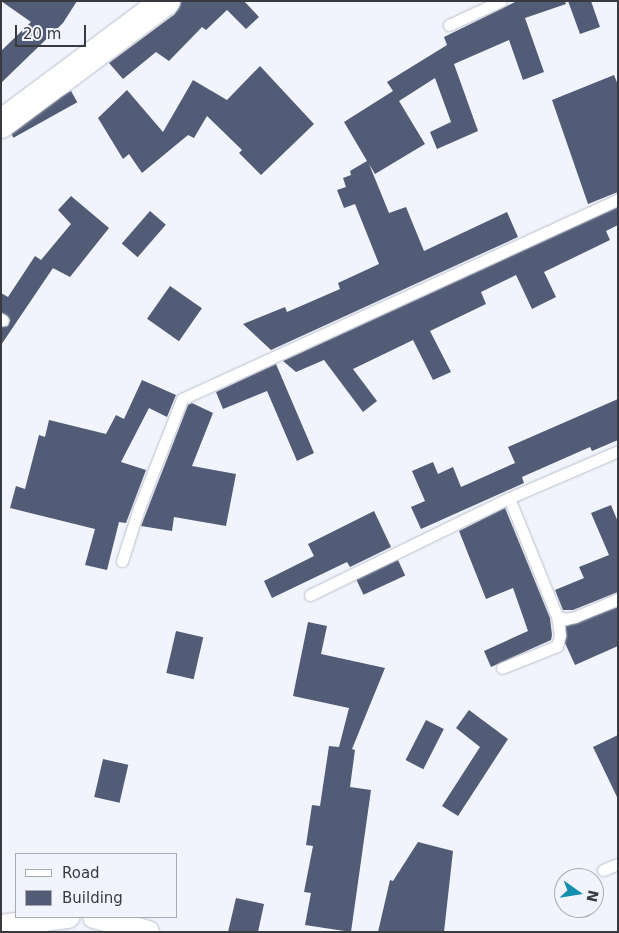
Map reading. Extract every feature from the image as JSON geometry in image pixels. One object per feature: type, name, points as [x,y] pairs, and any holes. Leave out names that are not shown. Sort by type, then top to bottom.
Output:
[{"type":"street","points":[[1,124],[166,1]]},
{"type":"street","points":[[1,926],[61,918]]},
{"type":"street","points":[[98,918],[148,932]]},
{"type":"lane","points":[[449,25],[501,1]]},
{"type":"lane","points":[[122,561],[155,465],[182,400],[618,199]]},
{"type":"lane","points":[[310,595],[509,498],[618,450]]},
{"type":"lane","points":[[502,668],[557,646],[560,635],[557,616],[509,498]]},
{"type":"lane","points":[[557,616],[565,619],[575,617],[618,599]]},
{"type":"lane","points":[[604,870],[618,864]]},
{"type":"building","points":[[1,1],[77,1],[63,23],[1,83],[1,51],[31,22]]},
{"type":"building","points":[[181,1],[244,1],[259,17],[246,29],[227,10],[206,30],[202,27],[169,61],[156,52],[123,79],[109,63],[175,14]]},
{"type":"building","points":[[517,1],[565,1],[566,4],[525,18],[544,72],[523,80],[509,40],[454,64],[478,131],[437,149],[430,132],[451,122],[435,78],[399,101],[425,144],[375,174],[369,164],[389,213],[406,207],[424,251],[507,212],[518,237],[271,350],[243,324],[285,307],[287,312],[340,289],[338,283],[379,264],[355,204],[344,208],[337,190],[346,187],[343,178],[351,175],[350,171],[367,161],[344,122],[393,91],[387,82],[447,45],[444,37]]},
{"type":"building","points":[[568,1],[591,1],[600,27],[580,34]]},
{"type":"building","points":[[260,66],[314,124],[261,175],[239,153],[242,150],[207,116],[194,138],[188,135],[142,173],[129,154],[123,159],[98,118],[127,90],[163,132],[193,80],[227,100]]},
{"type":"building","points":[[614,75],[618,85],[618,192],[588,204],[552,100]]},
{"type":"building","points":[[71,91],[77,102],[13,138],[7,126]]},
{"type":"building","points":[[71,196],[109,228],[70,277],[53,268],[1,345],[1,327],[8,326],[10,320],[1,312],[1,293],[8,297],[35,256],[41,260],[71,224],[58,210]]},
{"type":"building","points":[[618,207],[618,225],[606,231],[610,240],[544,272],[556,297],[532,309],[516,275],[481,292],[486,304],[430,331],[451,372],[433,380],[413,340],[353,369],[377,401],[363,412],[324,360],[296,372],[283,361]]},
{"type":"building","points":[[150,211],[166,225],[138,257],[122,243]]},
{"type":"building","points":[[170,286],[202,308],[179,341],[147,319]]},
{"type":"building","points":[[276,364],[314,453],[297,461],[267,391],[223,409],[216,392]]},
{"type":"building","points":[[142,380],[176,395],[167,417],[149,408],[121,462],[146,470],[126,523],[119,522],[107,570],[85,565],[95,529],[10,508],[16,486],[25,489],[39,435],[45,437],[49,420],[106,434],[116,415],[124,419]]},
{"type":"building","points":[[618,399],[618,440],[592,451],[590,447],[522,477],[524,483],[421,529],[411,507],[425,501],[412,471],[433,462],[438,474],[453,467],[461,487],[515,463],[508,447]]},
{"type":"building","points":[[192,403],[213,413],[192,466],[236,474],[226,526],[174,517],[172,531],[141,526],[188,405]]},
{"type":"building","points":[[611,505],[618,522],[618,592],[573,610],[563,610],[555,590],[584,578],[579,567],[609,555],[591,513]]},
{"type":"building","points":[[505,508],[550,618],[552,635],[551,640],[491,667],[484,651],[528,631],[513,588],[486,599],[459,531]]},
{"type":"building","points":[[374,511],[391,547],[350,567],[347,562],[272,598],[264,581],[314,556],[308,544]]},
{"type":"building","points":[[398,560],[405,575],[363,595],[356,579]]},
{"type":"building","points":[[618,607],[618,646],[575,665],[565,643],[566,626]]},
{"type":"building","points":[[308,622],[327,626],[321,654],[385,668],[352,749],[355,750],[350,787],[371,790],[351,932],[305,925],[311,893],[304,892],[313,846],[306,845],[312,805],[320,806],[329,746],[339,747],[349,708],[293,696]]},
{"type":"building","points":[[176,631],[203,637],[194,679],[166,673]]},
{"type":"building","points":[[469,710],[508,739],[458,816],[442,806],[480,747],[456,728]]},
{"type":"building","points":[[426,720],[444,729],[423,769],[406,760]]},
{"type":"building","points":[[618,735],[618,799],[593,747]]},
{"type":"building","points":[[103,759],[128,765],[120,803],[94,797]]},
{"type":"building","points":[[418,842],[453,851],[444,932],[378,932],[390,880],[393,881]]},
{"type":"building","points":[[236,898],[264,904],[258,932],[228,932]]}]
